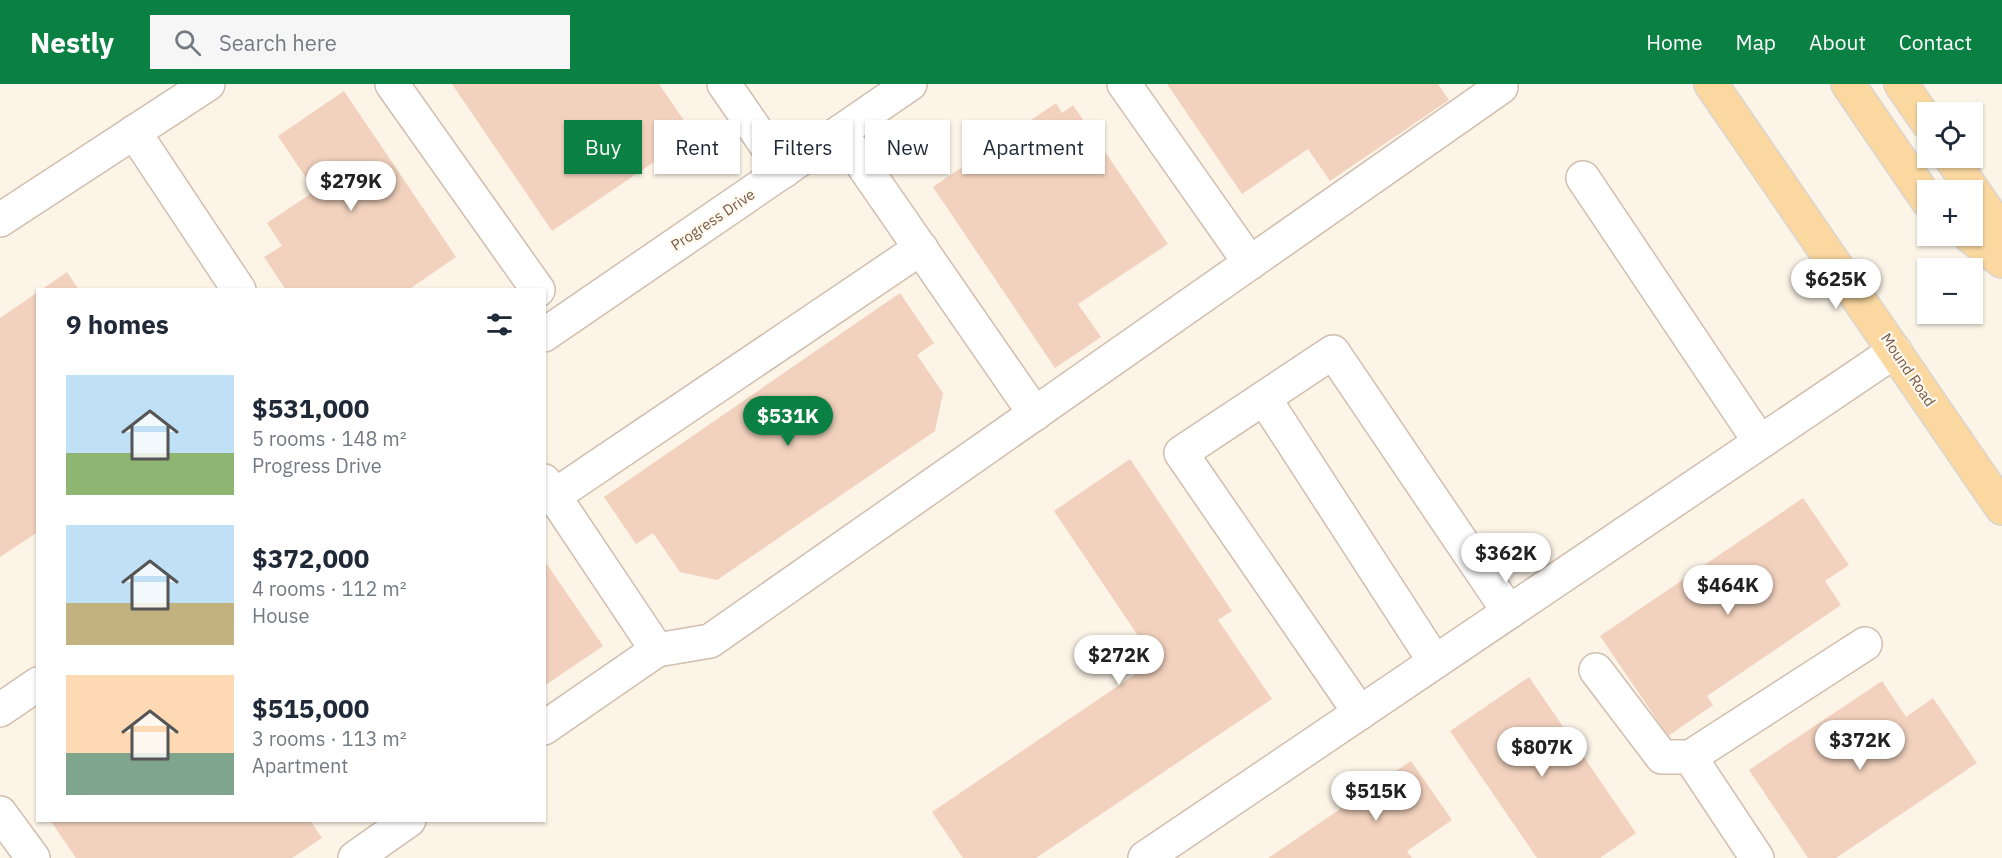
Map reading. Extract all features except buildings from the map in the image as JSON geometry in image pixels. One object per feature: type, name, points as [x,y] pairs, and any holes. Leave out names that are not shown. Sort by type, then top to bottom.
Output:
[{"type":"main road","name":"Mound Road","points":[[1711,84],[2002,508]]},
{"type":"main road","points":[[1848,84],[1917,185]]},
{"type":"main road","points":[[1901,84],[1917,107]]},
{"type":"main road","points":[[1958,168],[2002,233]]},
{"type":"main road","points":[[1983,246],[2002,261]]},
{"type":"street","points":[[0,220],[208,84]]},
{"type":"street","points":[[392,84],[537,288]]},
{"type":"street","points":[[724,84],[752,125]]},
{"type":"street","name":"Progress Drive","points":[[853,123],[910,84]]},
{"type":"street","points":[[1124,84],[1250,263]]},
{"type":"street","points":[[546,727],[657,650],[710,641],[1501,87],[1499,84]]},
{"type":"street","points":[[134,132],[238,288]]},
{"type":"street","points":[[853,151],[1035,414]]},
{"type":"street","name":"Progress Drive","points":[[550,319],[779,174]]},
{"type":"street","points":[[1583,178],[1760,442]]},
{"type":"street","points":[[657,650],[549,488],[921,248]]},
{"type":"street","points":[[1145,858],[1895,351]]},
{"type":"street","points":[[1360,713],[1181,453],[1333,352],[1509,612]]},
{"type":"street","points":[[1264,398],[1435,662]]},
{"type":"street","points":[[1596,670],[1662,757],[1690,758],[1865,644]]},
{"type":"street","points":[[1690,758],[1757,858]]},
{"type":"street","points":[[0,813],[33,858]]},
{"type":"street","points":[[355,858],[406,822]]}]
